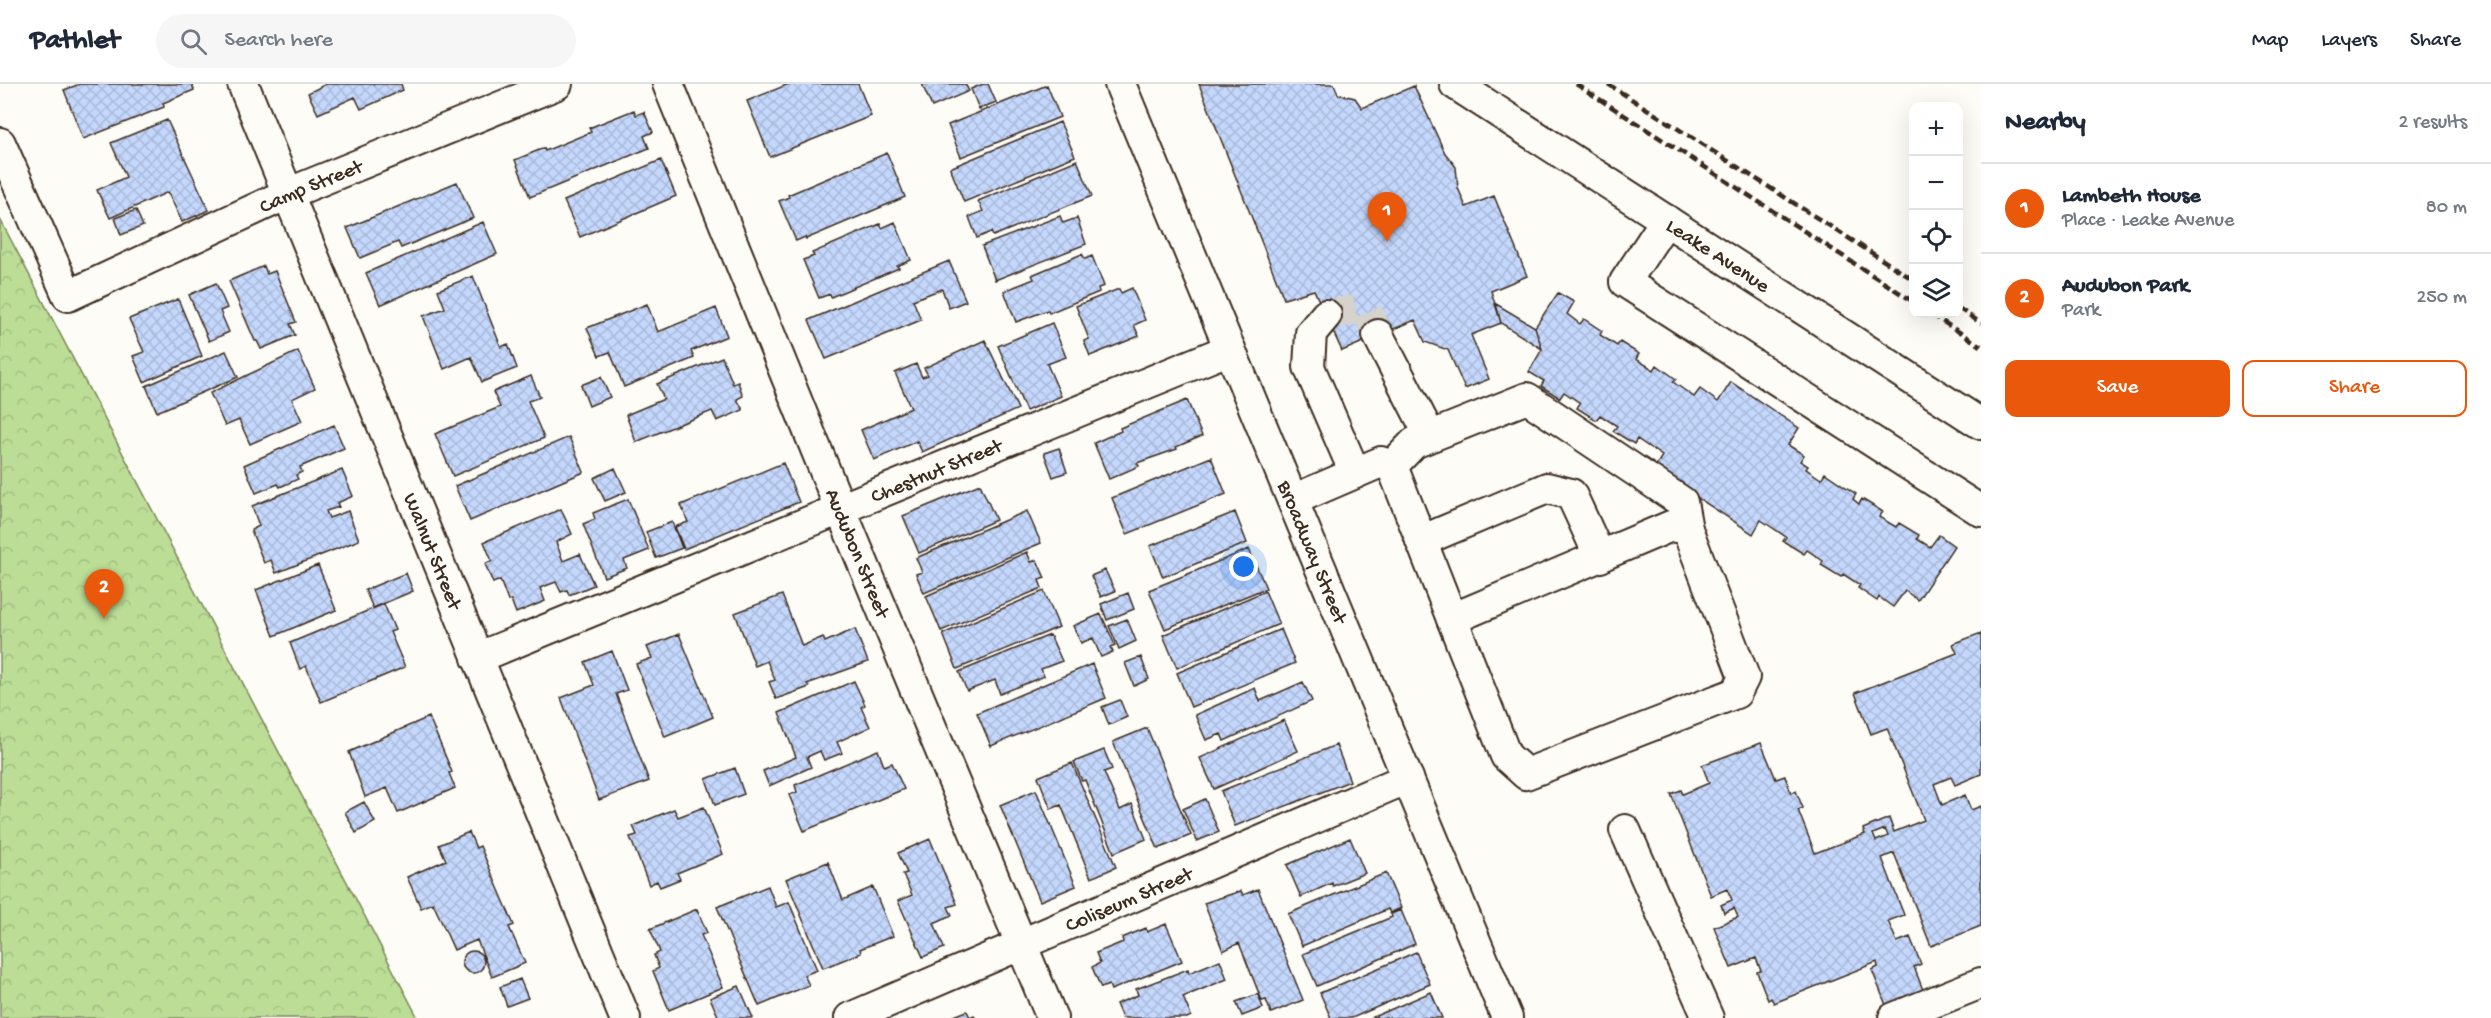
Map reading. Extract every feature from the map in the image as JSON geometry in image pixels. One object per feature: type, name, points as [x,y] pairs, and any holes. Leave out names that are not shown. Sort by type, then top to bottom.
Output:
[{"type":"street","name":"Walnut Street","points":[[243,84],[625,1018]]},
{"type":"street","name":"Camp Street","points":[[0,143],[68,296],[287,194],[557,84]]},
{"type":"street","name":"Audubon Street","points":[[668,84],[840,508],[1052,1018]]},
{"type":"street","name":"Broadway Street","points":[[1120,84],[1507,1018]]},
{"type":"street","name":"Leake Avenue","points":[[1455,84],[1981,424]]},
{"type":"street","points":[[1666,220],[1625,282],[1981,511]]},
{"type":"street","points":[[1326,315],[1311,333],[1310,367],[1355,473]]},
{"type":"street","points":[[1378,335],[1430,436]]},
{"type":"street","name":"Chestnut Street","points":[[477,658],[1230,349]]},
{"type":"street","points":[[1293,500],[1381,462],[1392,466],[1506,756],[1526,774],[1736,693],[1744,677],[1687,529],[1683,502],[1527,399],[1414,443],[1392,466]]},
{"type":"street","points":[[1421,542],[1547,488],[1571,494],[1600,557]]},
{"type":"street","points":[[1452,620],[1671,526],[1687,529]]},
{"type":"street","name":"Coliseum Street","points":[[850,1018],[1408,778]]},
{"type":"street","points":[[1625,830],[1708,1018]]},
{"type":"street","points":[[1894,1018],[1981,983]]},
{"type":"green space","points":[[0,219],[418,1018],[0,1018]]},
{"type":"building","points":[[80,84],[192,84],[194,90],[163,103],[164,107],[83,139],[64,90]]},
{"type":"building","points":[[326,84],[401,84],[403,90],[361,109],[355,97],[318,114],[308,93]]},
{"type":"building","points":[[789,84],[858,84],[871,116],[770,157],[747,101]]},
{"type":"building","points":[[922,84],[965,84],[969,91],[932,107]]},
{"type":"building","points":[[988,84],[996,102],[979,109],[971,89]]},
{"type":"building","points":[[1199,84],[1334,84],[1338,94],[1355,98],[1362,108],[1414,86],[1445,153],[1456,167],[1458,188],[1466,207],[1494,196],[1527,276],[1491,291],[1501,323],[1471,335],[1489,379],[1465,389],[1448,350],[1425,342],[1415,320],[1342,351],[1314,290],[1284,299]]},
{"type":"building","points":[[1047,85],[1060,117],[961,157],[948,125]]},
{"type":"building","points":[[634,110],[636,115],[644,112],[653,132],[644,136],[649,148],[530,197],[515,160],[544,148],[545,151],[591,132],[589,128]]},
{"type":"building","points":[[167,120],[209,210],[182,222],[168,192],[110,218],[97,190],[126,177],[111,143]]},
{"type":"building","points":[[1060,122],[1075,156],[964,202],[950,168]]},
{"type":"building","points":[[887,153],[905,197],[806,239],[805,237],[796,241],[779,201],[789,197],[788,195]]},
{"type":"building","points":[[661,160],[676,196],[580,237],[564,201]]},
{"type":"building","points":[[1077,160],[1092,196],[993,236],[991,232],[977,238],[969,217],[983,211],[978,201]]},
{"type":"building","points":[[457,182],[473,218],[401,248],[398,242],[360,258],[347,228]]},
{"type":"building","points":[[136,210],[143,226],[121,235],[115,218]]},
{"type":"building","points":[[1060,216],[1063,223],[1077,218],[1086,244],[995,280],[982,246]]},
{"type":"building","points":[[483,222],[497,254],[380,305],[366,273]]},
{"type":"building","points":[[895,222],[911,260],[897,266],[899,268],[831,297],[830,294],[819,298],[803,260],[814,256],[812,253],[880,224],[882,228]]},
{"type":"building","points":[[1082,254],[1085,259],[1092,256],[1104,286],[1098,288],[1099,292],[1049,313],[1048,310],[1016,322],[1004,291],[1034,279],[1032,275]]},
{"type":"building","points":[[949,261],[966,301],[949,308],[942,289],[913,300],[921,320],[826,359],[809,320]]},
{"type":"building","points":[[264,266],[267,274],[275,271],[296,322],[290,324],[295,335],[261,349],[255,341],[229,281]]},
{"type":"building","points":[[473,276],[501,347],[508,344],[517,368],[482,382],[471,357],[444,369],[423,316],[445,308],[438,290]]},
{"type":"building","points":[[216,283],[227,308],[220,311],[229,332],[209,341],[189,295]]},
{"type":"building","points":[[1132,288],[1145,320],[1134,325],[1139,336],[1090,356],[1084,341],[1089,339],[1076,306],[1119,289],[1121,293]]},
{"type":"building","points":[[1558,293],[1574,302],[1567,314],[1580,324],[1584,319],[1602,331],[1600,335],[1617,346],[1620,342],[1639,354],[1636,359],[1654,370],[1657,365],[1676,379],[1673,382],[1694,397],[1700,389],[1718,402],[1731,382],[1799,428],[1788,445],[1804,455],[1800,461],[1808,466],[1806,469],[1821,479],[1825,473],[1856,494],[1853,499],[1859,504],[1862,499],[1883,512],[1879,517],[1896,527],[1899,523],[1919,535],[1917,539],[1930,547],[1939,535],[1954,546],[1918,600],[1905,591],[1893,607],[1879,597],[1877,601],[1858,588],[1860,585],[1843,574],[1841,577],[1821,565],[1823,561],[1807,550],[1804,554],[1783,541],[1786,537],[1761,520],[1753,534],[1654,469],[1662,456],[1637,439],[1634,444],[1613,431],[1617,426],[1600,415],[1596,420],[1577,408],[1580,403],[1564,392],[1560,398],[1541,386],[1544,381],[1529,372],[1542,349],[1535,327]]},
{"type":"building","points":[[178,299],[202,356],[144,382],[133,356],[144,352],[129,319]]},
{"type":"building","points":[[647,304],[658,332],[716,308],[727,336],[691,351],[694,358],[624,387],[610,352],[599,356],[587,328]]},
{"type":"building","points":[[1496,304],[1535,327],[1542,349],[1501,323]]},
{"type":"building","points":[[1052,323],[1066,357],[1047,364],[1061,396],[1026,411],[998,346]]},
{"type":"building","points":[[985,340],[1018,409],[922,452],[917,441],[874,460],[861,430],[911,408],[895,373],[916,364],[922,377],[928,375],[924,368]]},
{"type":"building","points":[[226,351],[238,377],[157,412],[146,386]]},
{"type":"building","points":[[298,351],[315,388],[292,399],[302,421],[250,444],[239,420],[225,426],[210,393]]},
{"type":"building","points":[[722,357],[733,384],[738,382],[743,396],[737,399],[743,410],[717,421],[712,411],[636,442],[626,415],[664,399],[657,384]]},
{"type":"building","points":[[531,376],[540,397],[528,401],[544,438],[453,476],[435,434],[500,407],[493,392]]},
{"type":"building","points":[[601,377],[610,397],[589,406],[581,385]]},
{"type":"building","points":[[1187,400],[1202,436],[1176,447],[1177,449],[1137,463],[1139,466],[1109,479],[1094,443],[1121,431],[1120,428]]},
{"type":"building","points":[[334,425],[344,448],[300,467],[302,472],[296,475],[298,479],[280,487],[278,484],[256,493],[244,465]]},
{"type":"building","points":[[569,437],[584,472],[470,521],[455,486]]},
{"type":"building","points":[[1059,448],[1067,472],[1053,477],[1044,453]]},
{"type":"building","points":[[1211,457],[1226,494],[1127,534],[1112,498]]},
{"type":"building","points":[[783,463],[799,502],[684,549],[675,527],[688,522],[681,505]]},
{"type":"building","points":[[615,468],[626,492],[605,501],[594,478]]},
{"type":"building","points":[[342,470],[353,496],[337,503],[339,507],[326,511],[329,518],[348,511],[359,540],[276,573],[271,560],[264,563],[251,530],[259,526],[252,506]]},
{"type":"building","points":[[980,484],[996,520],[919,553],[903,516]]},
{"type":"building","points":[[628,499],[649,550],[624,560],[627,568],[604,577],[583,524],[595,519],[593,513]]},
{"type":"building","points":[[561,509],[572,534],[556,542],[563,561],[580,554],[594,585],[569,595],[567,590],[561,592],[556,582],[540,588],[545,601],[516,613],[511,600],[508,601],[500,580],[493,583],[485,564],[492,561],[484,542]]},
{"type":"building","points":[[1027,511],[1041,543],[924,593],[916,574],[922,572],[916,558]]},
{"type":"building","points":[[1235,512],[1247,543],[1163,577],[1150,546]]},
{"type":"building","points":[[672,522],[682,548],[656,558],[646,532]]},
{"type":"building","points":[[1249,549],[1266,588],[1165,629],[1149,590]]},
{"type":"building","points":[[1027,552],[1031,562],[1037,560],[1045,578],[1039,580],[1042,588],[941,631],[926,596]]},
{"type":"building","points":[[318,565],[336,610],[274,636],[256,590]]},
{"type":"building","points":[[1105,570],[1115,591],[1101,597],[1091,576]]},
{"type":"building","points":[[406,573],[413,591],[373,608],[365,590]]},
{"type":"building","points":[[1044,591],[1059,627],[957,669],[943,634]]},
{"type":"building","points":[[1265,591],[1279,624],[1177,668],[1163,635]]},
{"type":"building","points":[[1128,593],[1134,609],[1107,620],[1101,604]]},
{"type":"building","points":[[782,595],[802,646],[823,637],[825,642],[855,629],[868,662],[807,684],[809,687],[776,699],[769,682],[775,680],[767,661],[755,666],[735,613]]},
{"type":"building","points":[[384,604],[395,630],[390,632],[405,667],[321,702],[306,666],[300,669],[290,643]]},
{"type":"building","points":[[1101,614],[1115,645],[1110,647],[1113,652],[1101,657],[1093,638],[1081,643],[1073,626]]},
{"type":"building","points":[[1127,619],[1136,641],[1119,649],[1109,626]]},
{"type":"building","points":[[1281,629],[1295,663],[1191,707],[1177,673]]},
{"type":"building","points":[[1981,633],[1981,774],[1955,785],[1951,777],[1934,784],[1942,805],[1965,795],[1971,810],[1981,806],[1981,926],[1931,946],[1894,853],[1882,858],[1904,915],[1888,921],[1897,942],[1910,937],[1921,964],[1914,967],[1923,990],[1886,1005],[1872,970],[1878,967],[1877,962],[1774,1003],[1771,998],[1768,1000],[1757,972],[1761,971],[1756,958],[1731,968],[1714,927],[1738,917],[1734,908],[1724,913],[1721,905],[1732,900],[1727,889],[1711,896],[1671,794],[1681,790],[1683,794],[1709,783],[1702,765],[1761,743],[1776,779],[1785,776],[1791,793],[1796,791],[1803,808],[1798,810],[1815,853],[1865,834],[1863,829],[1889,818],[1894,832],[1924,820],[1887,728],[1871,734],[1855,693],[1957,653],[1953,644]],"holes":[[[1885,829],[1888,836],[1876,841],[1873,834]]]},
{"type":"building","points":[[679,634],[713,717],[665,737],[636,664],[652,658],[647,647]]},
{"type":"building","points":[[1050,635],[1062,661],[1041,669],[1044,676],[1000,694],[995,680],[967,691],[959,672]]},
{"type":"building","points":[[612,651],[627,690],[616,694],[649,781],[599,800],[561,698],[594,685],[585,662]]},
{"type":"building","points":[[1141,657],[1149,679],[1134,686],[1125,663]]},
{"type":"building","points":[[1092,664],[1106,698],[991,746],[977,713]]},
{"type":"building","points":[[854,681],[865,705],[861,707],[870,727],[837,742],[842,753],[824,760],[820,751],[807,757],[811,767],[769,786],[763,771],[796,757],[779,713]]},
{"type":"building","points":[[1303,682],[1312,701],[1224,741],[1221,734],[1206,740],[1195,715],[1255,688],[1260,701]]},
{"type":"building","points":[[1120,700],[1127,717],[1109,725],[1102,707]]},
{"type":"building","points":[[429,717],[452,772],[449,773],[455,788],[398,813],[387,788],[365,797],[349,752]]},
{"type":"building","points":[[1284,720],[1298,751],[1214,789],[1200,758]]},
{"type":"building","points":[[1147,728],[1191,835],[1158,849],[1113,742]]},
{"type":"building","points":[[1336,745],[1350,781],[1235,826],[1221,791]]},
{"type":"building","points":[[878,750],[884,766],[892,763],[904,789],[804,831],[789,795],[797,792],[795,785]]},
{"type":"building","points":[[1104,750],[1112,769],[1104,772],[1120,810],[1132,804],[1146,839],[1114,853],[1085,780],[1082,781],[1074,762]]},
{"type":"building","points":[[1072,763],[1116,867],[1091,878],[1061,805],[1051,809],[1038,777]]},
{"type":"building","points":[[735,768],[744,794],[715,805],[706,779]]},
{"type":"building","points":[[1036,790],[1076,886],[1040,901],[1000,805]]},
{"type":"building","points":[[1205,799],[1219,832],[1197,841],[1183,809]]},
{"type":"building","points":[[364,802],[375,822],[356,833],[345,812]]},
{"type":"building","points":[[704,807],[723,854],[677,873],[680,879],[660,887],[657,881],[649,885],[630,837],[637,835],[633,826],[674,809],[678,817]]},
{"type":"building","points":[[469,832],[476,848],[480,846],[514,925],[509,927],[525,963],[492,977],[477,940],[454,950],[433,903],[421,908],[407,877],[446,860],[439,845]]},
{"type":"building","points":[[1350,838],[1365,873],[1333,886],[1332,883],[1301,897],[1287,865]]},
{"type":"building","points":[[930,839],[957,904],[948,907],[952,915],[934,923],[944,948],[923,957],[898,901],[912,895],[903,874],[907,873],[898,853]]},
{"type":"building","points":[[828,862],[843,900],[873,887],[893,936],[860,949],[861,953],[823,968],[786,879]]},
{"type":"building","points":[[1386,873],[1401,908],[1390,913],[1388,909],[1302,946],[1288,914]]},
{"type":"building","points":[[768,886],[776,907],[789,902],[817,970],[804,975],[809,985],[759,1006],[717,907]]},
{"type":"building","points":[[1258,889],[1303,1000],[1271,1013],[1266,1000],[1262,1001],[1239,943],[1223,951],[1204,903],[1241,891],[1243,895]]},
{"type":"building","points":[[697,909],[707,933],[701,935],[723,987],[669,1010],[653,971],[659,968],[654,955],[660,952],[650,929]]},
{"type":"building","points":[[1401,910],[1415,944],[1317,986],[1303,954],[1392,917],[1391,914]]},
{"type":"building","points":[[1166,924],[1182,961],[1111,990],[1109,985],[1101,988],[1092,967],[1100,963],[1096,953],[1123,942],[1122,938],[1146,928],[1147,932]]},
{"type":"building","points":[[473,951],[481,954],[484,962],[481,970],[473,973],[465,970],[462,962],[465,954]]},
{"type":"building","points":[[1416,952],[1430,984],[1352,1018],[1331,1018],[1320,993]]},
{"type":"building","points":[[1220,960],[1227,979],[1183,997],[1191,1016],[1187,1018],[1122,1018],[1116,1004],[1138,995],[1136,989],[1188,969],[1189,973]]},
{"type":"building","points":[[520,979],[528,998],[507,1006],[500,987]]},
{"type":"building","points":[[739,986],[753,1018],[719,1018],[710,998]]},
{"type":"building","points":[[1431,992],[1442,1018],[1371,1018]]},
{"type":"building","points":[[1258,994],[1263,1008],[1242,1016],[1236,1002]]},
{"type":"building","points":[[967,1011],[970,1017],[974,1015],[975,1018],[949,1018]]},
{"type":"tunnel","points":[[1326,315],[1366,308],[1378,335]]},
{"type":"railway","points":[[1576,84],[1909,299]]},
{"type":"railway","points":[[1608,84],[1909,277]]},
{"type":"railway","points":[[1963,311],[1981,323]]},
{"type":"railway","points":[[1937,318],[1981,346]]},
{"type":"place","name":"Lambeth House","points":[[1387,242]]},
{"type":"place","name":"Audubon Park","points":[[104,619]]}]
